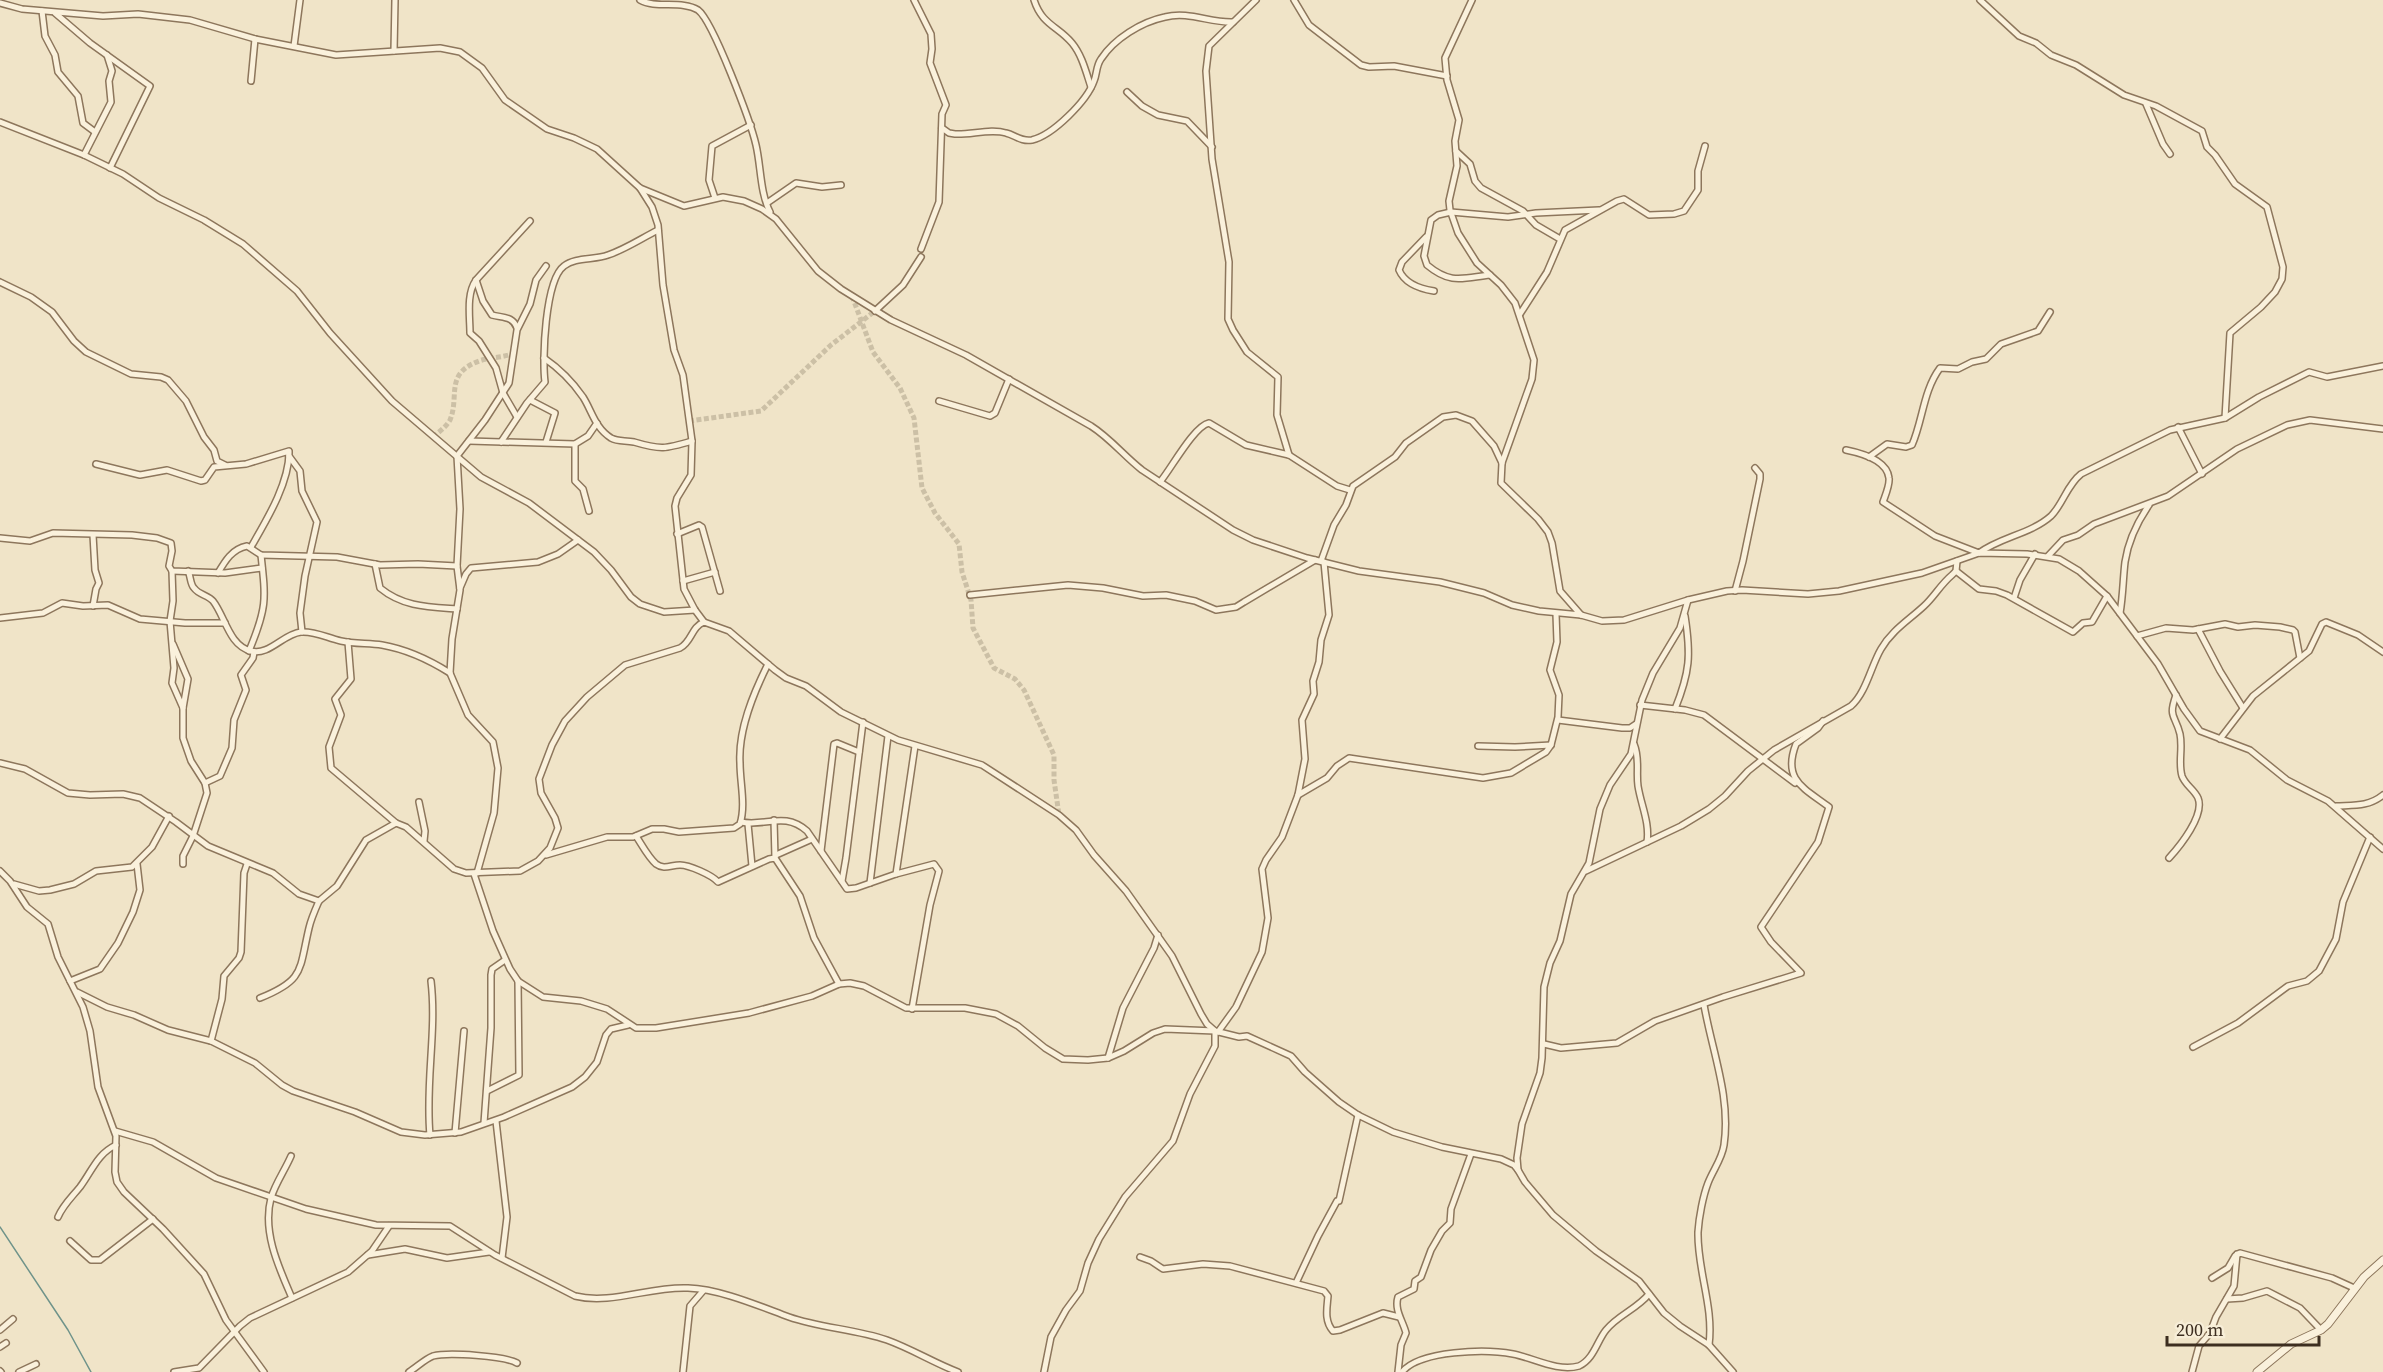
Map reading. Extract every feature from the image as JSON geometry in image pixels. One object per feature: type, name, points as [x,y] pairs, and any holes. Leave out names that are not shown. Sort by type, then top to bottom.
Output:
[{"type":"street","points":[[294,46],[300,0]]},
{"type":"street","points":[[394,51],[395,0]]},
{"type":"street","points":[[640,0],[646,3],[687,6],[700,12],[730,73],[751,125],[767,203],[772,215],[824,277],[875,311],[966,355],[1101,432],[1130,461],[1233,530],[1253,540],[1320,561],[1369,573],[1457,585],[1512,604],[1556,614],[1581,615],[1602,621],[1624,620],[1688,600],[1735,591],[1822,593],[1922,573],[1979,553],[2049,517],[2071,484],[2081,474],[2178,427],[2225,418],[2272,390],[2311,371],[2327,377],[2383,366]]},
{"type":"street","points":[[914,0],[931,34],[932,49],[929,60],[946,105],[942,114],[939,202],[921,249]]},
{"type":"street","points":[[1034,0],[1050,25],[1073,45],[1082,59],[1091,87]]},
{"type":"street","points":[[1256,0],[1217,37],[1207,52],[1206,71],[1218,202],[1227,245],[1229,324],[1247,352],[1278,377],[1277,415],[1289,455]]},
{"type":"street","points":[[1294,0],[1309,25],[1361,64],[1369,67],[1394,66],[1447,76]]},
{"type":"street","points":[[1472,0],[1446,54],[1447,76],[1459,118],[1455,141],[1456,177],[1449,201],[1463,241],[1477,263],[1507,291],[1520,314],[1534,360],[1534,371],[1502,463],[1501,483],[1548,532],[1560,591],[1581,615]]},
{"type":"street","points":[[1980,0],[2017,35],[2036,44],[2051,55],[2076,65],[2124,95],[2156,106],[2202,131],[2206,147],[2215,155],[2235,184],[2265,205],[2270,212],[2283,267],[2282,279],[2275,292],[2261,308],[2230,333],[2225,418]]},
{"type":"street","points":[[0,3],[42,11],[103,16],[138,14],[190,20],[255,39],[336,55],[440,48],[465,54],[482,68],[502,98],[541,125],[597,149],[640,188],[652,207],[658,230],[663,285],[675,350],[683,375],[692,441],[691,475],[676,502],[677,534],[683,581],[686,594],[695,610],[704,622],[729,631],[786,678],[806,686],[831,706],[888,736],[982,765],[1059,815],[1080,834],[1158,935],[1172,956],[1201,1014],[1216,1032]]},
{"type":"street","points":[[42,11],[45,36],[55,55],[58,72],[78,96],[83,123],[95,132]]},
{"type":"street","points":[[54,11],[76,32],[150,86],[110,168]]},
{"type":"street","points":[[942,128],[950,134],[1001,132],[1025,140],[1034,139],[1044,135],[1070,115],[1091,87],[1104,55],[1117,42],[1143,24],[1180,15],[1235,22]]},
{"type":"street","points":[[251,81],[255,39]]},
{"type":"street","points":[[84,155],[111,102],[109,81],[112,71],[106,55]]},
{"type":"street","points":[[1127,92],[1142,106],[1158,115],[1187,121],[1212,147]]},
{"type":"street","points":[[2145,103],[2150,109],[2163,144],[2170,154]]},
{"type":"street","points":[[0,122],[84,155],[110,168],[243,244],[297,291],[330,333],[392,401],[481,477],[529,503],[594,552],[637,603],[656,611],[695,610]]},
{"type":"street","points":[[715,198],[709,180],[712,146],[751,125]]},
{"type":"street","points":[[1520,314],[1547,272],[1560,239],[1569,227],[1617,201],[1624,200],[1649,215],[1674,214],[1684,211],[1698,190],[1698,171],[1705,147]]},
{"type":"street","points":[[1456,151],[1470,164],[1475,181],[1480,188],[1527,214],[1539,227],[1560,239]]},
{"type":"street","points":[[767,203],[795,183],[822,187],[842,185]]},
{"type":"street","points":[[640,188],[686,207],[715,198],[727,197],[744,201],[772,215]]},
{"type":"street","points":[[1490,274],[1457,280],[1435,271],[1425,262],[1426,237],[1431,220],[1438,215],[1451,212],[1508,217],[1601,210]]},
{"type":"street","points":[[517,417],[503,393],[494,364],[479,340],[470,333],[471,289],[476,280],[530,220]]},
{"type":"street","points":[[501,442],[517,417],[546,382],[545,323],[552,287],[560,269],[567,264],[608,255],[658,230]]},
{"type":"street","points":[[1426,237],[1402,262],[1399,270],[1412,285],[1434,291]]},
{"type":"street","points":[[875,311],[903,285],[921,257]]},
{"type":"street","points":[[460,590],[457,566],[460,509],[457,456],[511,379],[511,362],[517,330],[530,304],[536,280],[546,266]]},
{"type":"street","points":[[476,280],[483,301],[492,315],[503,316],[511,320],[517,330]]},
{"type":"street","points":[[0,282],[31,297],[52,312],[82,349],[131,374],[161,376],[168,380],[186,401],[204,437],[214,450],[217,460],[226,466]]},
{"type":"street","points":[[1869,457],[1887,444],[1912,446],[1928,389],[1940,368],[1958,369],[1972,362],[1986,359],[2001,344],[2038,331],[2050,312]]},
{"type":"street","points":[[544,358],[568,376],[597,423],[617,441],[631,441],[652,448],[666,448],[692,441]]},
{"type":"street","points":[[939,401],[990,416],[995,413],[1009,379]]},
{"type":"street","points":[[530,400],[555,413],[546,442]]},
{"type":"street","points":[[1044,1372],[1052,1337],[1066,1310],[1080,1291],[1088,1263],[1099,1239],[1125,1197],[1173,1141],[1190,1094],[1215,1047],[1216,1032],[1236,1007],[1262,952],[1268,918],[1262,869],[1282,837],[1298,795],[1305,759],[1302,720],[1314,694],[1313,681],[1320,656],[1321,640],[1329,615],[1320,561],[1334,525],[1346,505],[1350,490],[1365,476],[1395,457],[1409,441],[1449,415],[1464,418],[1476,425],[1498,453],[1502,463]]},
{"type":"street","points":[[2048,556],[2063,540],[2078,535],[2092,525],[2168,496],[2237,449],[2295,422],[2320,421],[2383,429]]},
{"type":"street","points":[[469,441],[575,444],[588,436],[597,423]]},
{"type":"street","points":[[1160,482],[1194,435],[1205,424],[1214,425],[1229,437],[1246,445],[1289,455],[1337,486],[1350,490]]},
{"type":"street","points":[[2178,427],[2202,474]]},
{"type":"street","points":[[575,444],[575,481],[583,489],[589,512]]},
{"type":"street","points":[[1846,450],[1869,457],[1879,463],[1889,477],[1882,502],[1935,536],[1979,553],[2035,554],[2068,563],[2107,596],[2158,664],[2200,731],[2250,750],[2287,780],[2336,806],[2383,849]]},
{"type":"street","points":[[96,464],[140,475],[167,470],[201,481],[206,479],[213,467],[246,464],[282,451],[289,451],[289,456],[300,471],[302,491],[316,517],[300,612],[302,632]]},
{"type":"street","points":[[251,547],[269,516],[289,456]]},
{"type":"street","points":[[1735,591],[1760,479],[1760,474],[1755,468]]},
{"type":"street","points":[[2120,613],[2125,588],[2126,560],[2136,530],[2149,505]]},
{"type":"street","points":[[677,534],[691,527],[699,525],[702,527],[720,591]]},
{"type":"street","points":[[0,538],[30,541],[49,534],[132,535],[166,540],[172,545],[168,566],[172,571],[173,601],[170,622],[174,668],[172,683],[183,708]]},
{"type":"street","points":[[93,536],[95,570],[99,583],[93,606]]},
{"type":"street","points":[[578,540],[558,554],[538,562],[471,568],[460,590],[456,609],[450,673],[468,715],[492,739],[498,762],[494,813],[476,873],[493,931],[505,960],[518,981],[543,998],[581,1001],[607,1009],[630,1025],[645,1029],[749,1013],[812,996],[839,984],[850,983],[864,986],[912,1009],[947,1007],[986,1011],[1007,1019],[1063,1059],[1108,1058],[1153,1033],[1165,1029],[1247,1036],[1290,1056],[1322,1087],[1358,1115],[1415,1140],[1501,1159],[1514,1165],[1553,1215],[1639,1281],[1672,1320],[1709,1345],[1733,1372]]},
{"type":"street","points":[[218,573],[225,561],[238,549],[251,547],[261,555],[309,555],[375,564],[457,566]]},
{"type":"street","points":[[2014,598],[2020,580],[2035,554]]},
{"type":"street","points":[[205,783],[220,776],[230,754],[234,738],[234,720],[246,690],[241,675],[253,658],[251,651],[264,609],[265,586],[261,555]]},
{"type":"street","points":[[970,595],[1056,585],[1092,586],[1143,596],[1174,597],[1219,610],[1236,607],[1320,561]]},
{"type":"street","points":[[1586,871],[1656,838],[1709,809],[1725,796],[1748,771],[1780,746],[1851,706],[1859,699],[1868,673],[1881,648],[1956,571],[1957,561]]},
{"type":"street","points":[[375,564],[380,588],[394,597],[418,607],[456,609]]},
{"type":"street","points":[[172,571],[218,573],[262,568]]},
{"type":"street","points":[[188,571],[193,588],[213,601],[239,645],[251,651],[271,648],[287,636],[312,632],[348,642],[383,646],[402,651],[450,673]]},
{"type":"street","points":[[1956,571],[1979,589],[1996,591],[2014,598],[2073,632],[2083,623],[2092,622],[2107,596]]},
{"type":"street","points":[[683,581],[715,572]]},
{"type":"street","points":[[1518,1170],[1517,1158],[1521,1131],[1539,1072],[1544,1044],[1543,999],[1546,977],[1560,941],[1571,894],[1586,871],[1600,808],[1610,785],[1631,754],[1640,705],[1653,673],[1680,628],[1688,600]]},
{"type":"street","points":[[0,618],[44,613],[62,603],[108,605],[135,618],[170,622],[225,623]]},
{"type":"street","points":[[1298,795],[1327,778],[1337,766],[1349,758],[1483,778],[1510,773],[1546,752],[1551,745],[1558,720],[1559,695],[1550,670],[1557,642],[1556,614]]},
{"type":"street","points":[[1675,709],[1689,664],[1685,614]]},
{"type":"street","points":[[2220,739],[2243,708],[2267,683],[2309,651],[2322,624],[2329,621],[2358,635],[2383,652]]},
{"type":"street","points":[[348,642],[351,679],[335,699],[341,715],[329,747],[331,768],[396,823],[406,827],[424,841],[455,869],[476,873],[520,871],[544,856],[557,836],[558,828],[555,818],[541,793],[539,779],[552,745],[565,721],[587,697],[625,665],[680,648],[687,642],[696,626],[704,622]]},
{"type":"street","points":[[2137,636],[2166,628],[2198,629],[2229,624],[2238,627],[2262,626],[2293,630],[2298,640],[2300,658]]},
{"type":"street","points":[[2198,629],[2243,708]]},
{"type":"street","points":[[172,641],[188,679],[183,708],[183,738],[190,761],[205,783],[206,796],[193,836],[183,856],[183,864]]},
{"type":"street","points":[[752,866],[745,823],[740,764],[742,732],[768,664]]},
{"type":"street","points":[[2169,858],[2186,838],[2199,807],[2198,799],[2182,776],[2181,740],[2171,712],[2176,695]]},
{"type":"street","points":[[1544,1044],[1561,1048],[1617,1043],[1647,1024],[1801,973],[1771,942],[1761,928],[1818,842],[1829,807],[1704,715],[1640,705]]},
{"type":"street","points":[[1558,720],[1622,728],[1633,727],[1637,723]]},
{"type":"street","points":[[842,881],[863,722]]},
{"type":"street","points":[[1798,785],[1792,771],[1795,746],[1823,722]]},
{"type":"street","points":[[870,883],[888,736]]},
{"type":"street","points":[[821,851],[834,744],[837,743],[860,752]]},
{"type":"street","points":[[1634,744],[1637,752],[1638,789],[1648,830],[1647,842]]},
{"type":"street","points":[[1478,746],[1551,745]]},
{"type":"street","points":[[896,874],[915,746]]},
{"type":"street","points":[[0,763],[25,770],[68,794],[132,796],[151,804],[207,846],[273,873],[299,894],[319,901]]},
{"type":"street","points":[[2336,806],[2369,804],[2383,795]]},
{"type":"street","points":[[419,802],[425,831],[424,841]]},
{"type":"street","points":[[13,884],[39,891],[50,890],[74,884],[96,871],[128,869],[138,864],[152,847],[169,816]]},
{"type":"street","points":[[544,856],[607,837],[636,836],[652,829],[679,832],[723,829],[734,828],[745,823],[774,820],[798,824],[850,889],[934,864],[939,871],[930,905],[912,1009]]},
{"type":"street","points":[[774,820],[775,857],[800,896],[814,938],[839,984]]},
{"type":"street","points":[[260,998],[277,992],[293,979],[301,968],[309,926],[319,901],[337,886],[366,840],[396,823]]},
{"type":"street","points":[[1648,830],[1656,838]]},
{"type":"street","points":[[636,836],[656,864],[664,867],[682,865],[711,875],[718,882],[812,839]]},
{"type":"street","points":[[2193,1047],[2238,1023],[2288,986],[2307,981],[2319,971],[2336,939],[2343,902],[2370,837]]},
{"type":"street","points":[[70,981],[100,969],[118,943],[133,912],[140,890],[138,864]]},
{"type":"street","points":[[211,1041],[222,999],[224,976],[239,958],[241,952],[244,873],[248,864]]},
{"type":"street","points":[[0,871],[13,884],[27,907],[48,924],[58,957],[77,992],[90,1031],[98,1088],[115,1131],[117,1182],[204,1274],[234,1333],[264,1372]]},
{"type":"street","points":[[1108,1058],[1123,1008],[1154,948],[1158,935]]},
{"type":"street","points":[[484,1124],[491,975],[492,969],[505,960]]},
{"type":"street","points":[[430,1135],[434,1034],[431,981]]},
{"type":"street","points":[[487,1091],[519,1076],[518,981]]},
{"type":"street","points":[[77,992],[107,1007],[168,1029],[211,1041],[263,1068],[274,1080],[292,1091],[355,1112],[401,1132],[430,1135],[455,1133],[496,1120],[579,1082],[597,1062],[606,1035],[611,1029],[630,1025]]},
{"type":"street","points":[[1704,1005],[1722,1084],[1726,1119],[1724,1145],[1718,1165],[1709,1181],[1698,1233],[1711,1329],[1709,1345]]},
{"type":"street","points":[[455,1133],[464,1031]]},
{"type":"street","points":[[1296,1283],[1318,1236],[1338,1201],[1358,1115]]},
{"type":"street","points":[[496,1120],[507,1212],[502,1258]]},
{"type":"street","points":[[115,1131],[153,1142],[216,1178],[320,1213],[389,1226],[450,1226],[490,1252],[574,1296],[586,1299],[680,1288],[703,1291],[790,1317],[886,1340],[932,1358],[958,1372]]},
{"type":"street","points":[[57,1217],[100,1155],[116,1145]]},
{"type":"street","points":[[1400,1372],[1401,1346],[1407,1334],[1399,1317],[1396,1301],[1398,1297],[1414,1289],[1415,1281],[1421,1277],[1439,1235],[1450,1223],[1451,1209],[1471,1154]]},
{"type":"street","points":[[291,1156],[272,1197],[269,1213],[275,1255],[292,1298]]},
{"type":"street","points":[[70,1241],[91,1260],[100,1260],[153,1219]]},
{"type":"street","points":[[174,1372],[194,1371],[250,1318],[348,1272],[368,1255],[389,1226]]},
{"type":"street","points":[[368,1255],[384,1254],[400,1249],[446,1258],[490,1252]]},
{"type":"street","points":[[2212,1278],[2228,1268],[2237,1254],[2242,1253],[2332,1278],[2354,1288]]},
{"type":"street","points":[[2192,1372],[2199,1346],[2210,1333],[2234,1286],[2237,1254]]},
{"type":"street","points":[[1140,1257],[1163,1269],[1203,1264],[1230,1266],[1323,1291],[1328,1296],[1326,1317],[1333,1331],[1383,1313],[1399,1317]]},
{"type":"street","points":[[2257,1372],[2291,1344],[2321,1330],[2328,1324],[2354,1288],[2383,1260]]},
{"type":"street","points":[[683,1372],[690,1306],[703,1291]]},
{"type":"street","points":[[2227,1299],[2243,1298],[2267,1291],[2300,1308],[2321,1330]]},
{"type":"street","points":[[1400,1372],[1422,1358],[1485,1352],[1514,1354],[1555,1369],[1572,1369],[1587,1361],[1615,1320],[1636,1308],[1649,1294]]},
{"type":"street","points":[[0,1330],[13,1319]]},
{"type":"street","points":[[0,1347],[6,1342]]},
{"type":"street","points":[[410,1372],[429,1358],[447,1353],[508,1359],[517,1363]]},
{"type":"street","points":[[19,1372],[36,1364]]},
{"type":"waterway","points":[[0,1227],[68,1330],[91,1372]]},
{"type":"tunnel","points":[[852,296],[873,352],[900,388],[914,418],[922,488],[935,513],[959,544],[962,572],[971,600],[973,628],[994,668],[1015,679],[1024,690],[1054,755],[1054,780],[1059,815]]},
{"type":"tunnel","points":[[689,421],[761,411],[831,345],[875,311]]},
{"type":"tunnel","points":[[433,437],[450,420],[455,386],[461,372],[479,361],[512,354]]}]
